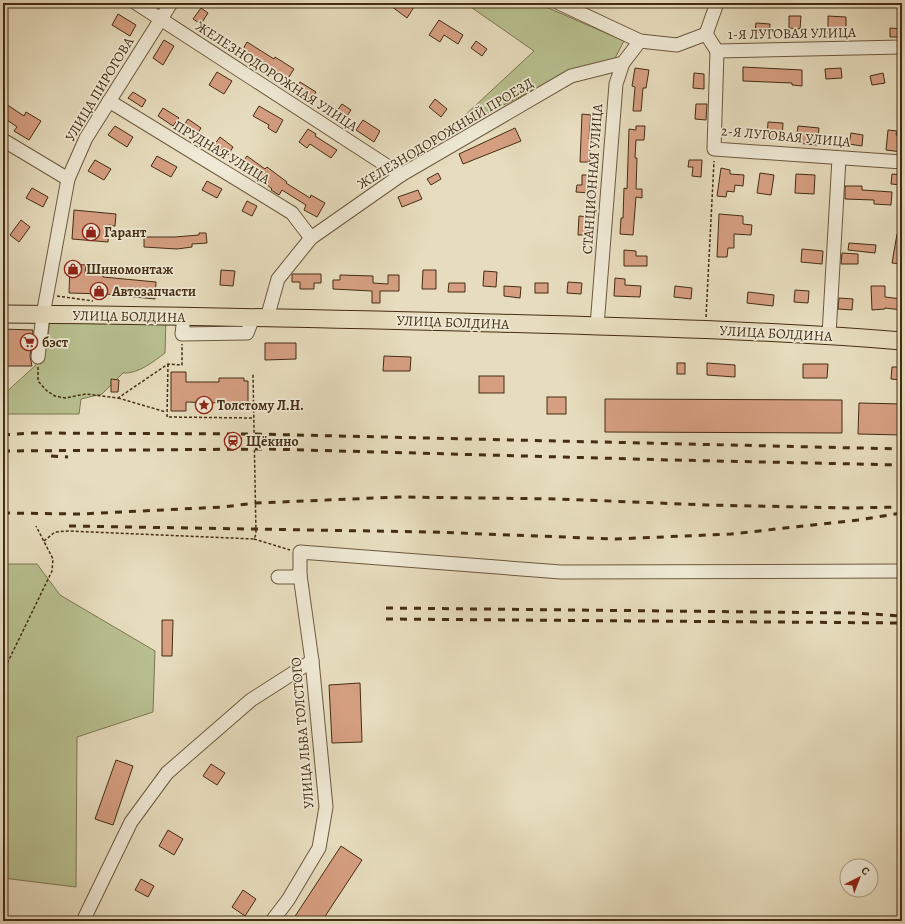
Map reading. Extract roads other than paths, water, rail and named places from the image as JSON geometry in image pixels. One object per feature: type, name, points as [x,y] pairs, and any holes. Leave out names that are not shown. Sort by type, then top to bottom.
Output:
[{"type":"main road","name":"УЛИЦА БОЛДИНА","points":[[3,314],[597,326],[829,335],[902,341]]},
{"type":"street","name":"ЖЕЛЕЗНОДОРОЖНАЯ УЛИЦА","points":[[136,3],[401,175]]},
{"type":"street","name":"УЛИЦА ПИРОГОВА","points":[[38,357],[43,314],[68,179],[86,138],[171,3]]},
{"type":"street","points":[[559,3],[640,41],[677,46],[706,34],[717,3]]},
{"type":"street","name":"1-Я ЛУГОВАЯ УЛИЦА","points":[[706,34],[717,51],[902,47]]},
{"type":"street","name":"СТАНЦИОННАЯ УЛИЦА","points":[[597,326],[616,84],[623,63],[640,41]]},
{"type":"street","name":"2-Я ЛУГОВАЯ УЛИЦА","points":[[717,51],[714,149],[902,162]]},
{"type":"street","name":"ЖЕЛЕЗНОДОРОЖНЫЙ ПРОЕЗД","points":[[184,317],[182,334],[247,333],[260,318],[278,279],[311,238],[401,175],[571,76],[623,63]]},
{"type":"street","name":"ПРУДНАЯ УЛИЦА","points":[[108,101],[292,213],[311,238]]},
{"type":"street","points":[[3,140],[68,179]]},
{"type":"street","points":[[829,335],[839,158]]},
{"type":"street","name":"УЛИЦА ЛЬВА ТОЛСТОГО","points":[[272,921],[288,900],[319,848],[326,807],[312,661],[300,575],[300,552],[561,572],[902,571]]},
{"type":"street","points":[[278,577],[295,577],[300,575]]},
{"type":"street","points":[[83,921],[131,822],[166,773],[251,700],[312,661]]},
{"type":"railway","points":[[3,435],[33,433],[254,434],[902,449]]},
{"type":"railway","points":[[3,451],[267,449],[902,465]]},
{"type":"railway","points":[[51,456],[68,457]]},
{"type":"railway","points":[[3,513],[80,514],[223,507],[256,503],[399,497],[559,499],[707,505],[851,508],[902,507]]},
{"type":"railway","points":[[69,526],[432,532],[615,539],[731,534],[858,520],[902,513]]},
{"type":"railway","points":[[386,608],[854,613],[902,616]]},
{"type":"railway","points":[[386,619],[902,623]]},
{"type":"place","name":"Гарант","points":[[91,232]]},
{"type":"place","name":"Шиномонтаж","points":[[73,269]]},
{"type":"place","name":"Автозапчасти","points":[[99,291]]},
{"type":"place","name":"бэст","points":[[29,342]]},
{"type":"place","name":"Толстому Л.Н.","points":[[204,405]]},
{"type":"place","name":"Щёкино","points":[[233,441]]}]
